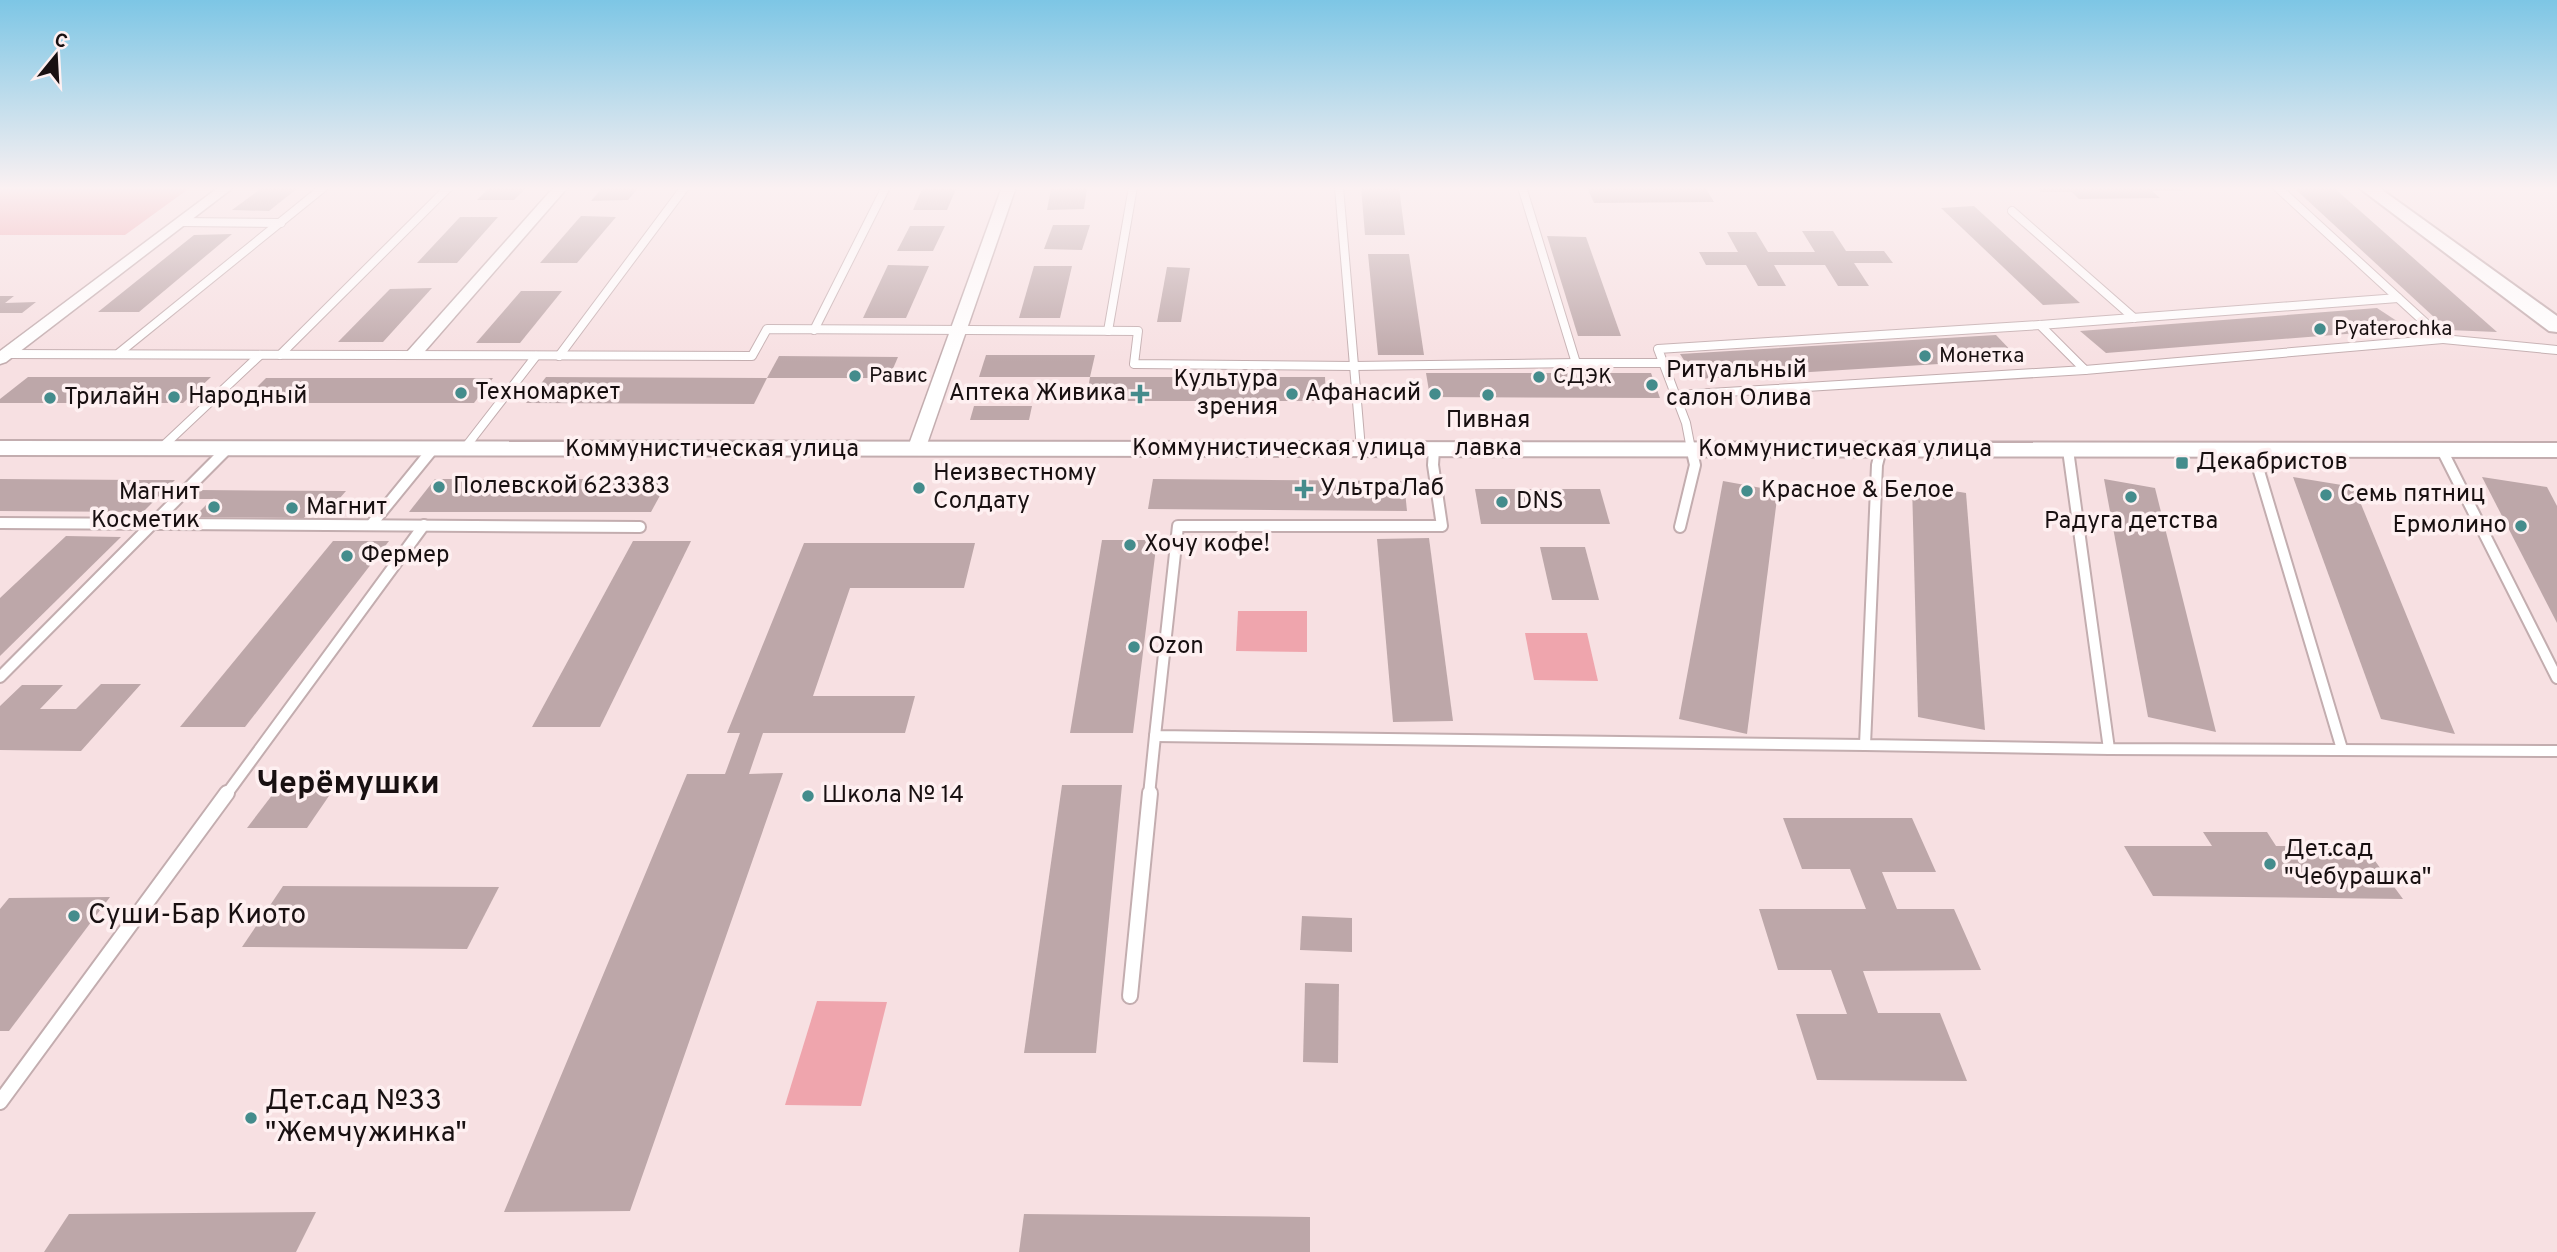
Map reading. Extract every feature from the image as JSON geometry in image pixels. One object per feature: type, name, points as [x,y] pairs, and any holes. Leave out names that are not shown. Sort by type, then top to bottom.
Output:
[{"type":"street","points":[[3,356],[149,245]]},
{"type":"street","points":[[413,355],[510,245]]},
{"type":"street","points":[[916,450],[988,245]]},
{"type":"street","points":[[2447,245],[2557,326]]},
{"type":"street","name":"Коммунистическая улица","points":[[0,448],[2557,450]]},
{"type":"lane","points":[[119,353],[253,245]]},
{"type":"lane","points":[[280,355],[390,245]]},
{"type":"lane","points":[[559,356],[641,245]]},
{"type":"lane","points":[[814,330],[857,245]]},
{"type":"lane","points":[[1108,331],[1123,245]]},
{"type":"lane","points":[[1344,245],[1361,449]]},
{"type":"lane","points":[[1540,245],[1576,363]]},
{"type":"lane","points":[[2051,245],[2134,318]]},
{"type":"lane","points":[[2341,245],[2443,339]]},
{"type":"lane","points":[[1680,527],[1695,465],[1686,423],[1658,349],[2040,325],[2398,298]]},
{"type":"lane","points":[[2040,325],[2085,370]]},
{"type":"lane","points":[[3,356],[119,353],[752,356],[767,329],[1138,331],[1134,364],[1354,366],[1663,363]]},
{"type":"lane","points":[[1676,395],[2085,370],[2443,339],[2557,350]]},
{"type":"lane","points":[[160,449],[260,355]]},
{"type":"lane","points":[[463,450],[536,356]]},
{"type":"lane","points":[[0,677],[227,449]]},
{"type":"lane","points":[[1130,996],[1178,526],[1442,526],[1433,465],[1434,449]]},
{"type":"lane","points":[[1865,745],[1877,466],[1881,449]]},
{"type":"lane","points":[[371,525],[432,450]]},
{"type":"lane","points":[[2068,450],[2109,749]]},
{"type":"lane","points":[[2442,450],[2557,678]]},
{"type":"lane","points":[[2253,451],[2342,748]]},
{"type":"lane","points":[[0,523],[640,527]]},
{"type":"lane","points":[[0,1102],[424,525]]},
{"type":"lane","points":[[1155,736],[2109,749],[2557,751]]},
{"type":"shaded area","points":[[1238,611],[1307,611],[1307,652],[1236,651]]},
{"type":"shaded area","points":[[1525,633],[1587,633],[1598,681],[1534,680]]},
{"type":"shaded area","points":[[817,1001],[887,1002],[861,1106],[785,1105]]},
{"type":"building","points":[[181,245],[218,245],[139,312],[98,312]]},
{"type":"building","points":[[433,245],[473,245],[457,263],[417,263]]},
{"type":"building","points":[[555,245],[592,245],[577,263],[540,263]]},
{"type":"building","points":[[900,245],[936,245],[933,251],[897,251]]},
{"type":"building","points":[[1045,245],[1083,245],[1082,250],[1044,249]]},
{"type":"building","points":[[1550,245],[1589,245],[1621,336],[1578,336]]},
{"type":"building","points":[[1734,245],[1764,245],[1768,252],[1815,252],[1811,245],[1842,245],[1846,251],[1884,251],[1893,263],[1854,263],[1869,286],[1838,286],[1825,265],[1774,265],[1786,286],[1758,286],[1746,265],[1706,265],[1699,252],[1738,252]]},
{"type":"building","points":[[1980,245],[2017,245],[2080,303],[2043,305]]},
{"type":"building","points":[[2356,245],[2399,245],[2497,332],[2448,330]]},
{"type":"building","points":[[1368,254],[1409,254],[1424,355],[1378,355]]},
{"type":"building","points":[[888,265],[929,266],[906,318],[863,318]]},
{"type":"building","points":[[1034,266],[1072,266],[1060,318],[1019,318]]},
{"type":"building","points":[[1167,267],[1190,268],[1181,322],[1157,322]]},
{"type":"building","points":[[432,288],[383,342],[338,342],[390,289]]},
{"type":"building","points":[[521,291],[562,291],[520,343],[476,343]]},
{"type":"building","points":[[0,296],[14,296],[5,303],[36,302],[22,313],[0,313]]},
{"type":"building","points":[[2377,308],[2409,329],[2106,353],[2080,331]]},
{"type":"building","points":[[1996,335],[2019,359],[1696,379],[1680,354]]},
{"type":"building","points":[[986,355],[1095,355],[1090,377],[979,377]]},
{"type":"building","points":[[779,356],[898,357],[889,378],[767,378]]},
{"type":"building","points":[[1426,373],[1651,373],[1660,398],[1430,397]]},
{"type":"building","points":[[28,377],[211,377],[183,403],[0,403],[0,399]]},
{"type":"building","points":[[546,377],[767,378],[754,404],[526,403]]},
{"type":"building","points":[[1090,377],[1325,377],[1326,401],[1086,401]]},
{"type":"building","points":[[266,378],[493,378],[474,403],[241,403]]},
{"type":"building","points":[[974,406],[1032,406],[1029,420],[970,420]]},
{"type":"building","points":[[2293,477],[2354,487],[2455,734],[2381,719]]},
{"type":"building","points":[[2482,477],[2547,487],[2557,506],[2557,623]]},
{"type":"building","points":[[0,479],[175,480],[143,512],[0,511]]},
{"type":"building","points":[[435,479],[669,479],[651,512],[409,512]]},
{"type":"building","points":[[1153,479],[1404,481],[1407,511],[1148,509]]},
{"type":"building","points":[[2104,479],[2155,488],[2216,732],[2148,717]]},
{"type":"building","points":[[1723,481],[1778,491],[1747,734],[1679,719]]},
{"type":"building","points":[[1912,484],[1966,493],[1985,730],[1918,717]]},
{"type":"building","points":[[1475,489],[1600,489],[1610,524],[1481,524]]},
{"type":"building","points":[[198,490],[346,491],[339,499],[320,499],[304,518],[194,517],[212,499],[189,499]]},
{"type":"building","points":[[66,536],[121,537],[0,656],[0,598]]},
{"type":"building","points":[[1429,538],[1453,721],[1393,722],[1377,539]]},
{"type":"building","points":[[1102,540],[1157,540],[1133,733],[1070,733]]},
{"type":"building","points":[[333,541],[389,541],[245,727],[180,727]]},
{"type":"building","points":[[633,541],[691,541],[600,727],[532,727]]},
{"type":"building","points":[[804,543],[975,543],[964,588],[850,588],[813,696],[915,696],[905,733],[763,733],[749,774],[783,773],[630,1211],[504,1212],[687,774],[725,774],[740,733],[727,733]]},
{"type":"building","points":[[1540,547],[1585,547],[1599,600],[1552,600]]},
{"type":"building","points":[[101,684],[141,684],[81,751],[0,750],[0,706],[22,685],[63,685],[40,709],[76,709]]},
{"type":"building","points":[[1062,785],[1122,785],[1096,1053],[1024,1053]]},
{"type":"building","points":[[276,790],[333,790],[307,828],[247,828]]},
{"type":"building","points":[[1783,818],[1912,818],[1936,872],[1882,872],[1897,909],[1954,909],[1981,970],[1863,971],[1878,1013],[1940,1013],[1967,1081],[1817,1080],[1796,1014],[1847,1014],[1831,970],[1778,970],[1759,909],[1866,909],[1850,869],[1802,869]]},
{"type":"building","points":[[2203,832],[2267,832],[2276,846],[2364,846],[2403,899],[2153,896],[2124,846],[2212,846]]},
{"type":"building","points":[[283,886],[499,887],[467,949],[242,947]]},
{"type":"building","points":[[110,897],[9,1031],[0,1031],[0,909],[9,898]]},
{"type":"building","points":[[1302,916],[1352,918],[1352,952],[1300,950]]},
{"type":"building","points":[[1305,983],[1339,984],[1338,1063],[1303,1062]]},
{"type":"building","points":[[316,1212],[296,1252],[44,1252],[69,1214]]},
{"type":"building","points":[[1024,1214],[1310,1217],[1310,1252],[1019,1252]]},
{"type":"place","name":"Pyaterochka","points":[[2320,329]]},
{"type":"place","name":"Монетка","points":[[1925,356]]},
{"type":"place","name":"Равис","points":[[855,376]]},
{"type":"place","name":"СДЭК","points":[[1539,377]]},
{"type":"place","name":"Ритуальный салон Олива","points":[[1652,385]]},
{"type":"place","name":"Техномаркет","points":[[461,393]]},
{"type":"place","name":"Аптека Живика","points":[[1140,394]]},
{"type":"place","name":"Культура зрения","points":[[1292,394]]},
{"type":"place","name":"Афанасий","points":[[1435,394]]},
{"type":"place","name":"Пивная лавка","points":[[1488,395]]},
{"type":"place","name":"Народный","points":[[174,397]]},
{"type":"place","name":"Трилайн","points":[[50,398]]},
{"type":"place","name":"Декабристов","points":[[2182,463]]},
{"type":"place","name":"Полевской 623383","points":[[439,487]]},
{"type":"place","name":"Неизвестному Солдату","points":[[919,488]]},
{"type":"place","name":"УльтраЛаб","points":[[1304,489]]},
{"type":"place","name":"Красное & Белое","points":[[1747,491]]},
{"type":"place","name":"Семь пятниц","points":[[2326,495]]},
{"type":"place","name":"Радуга детства","points":[[2131,497]]},
{"type":"place","name":"DNS","points":[[1502,502]]},
{"type":"place","name":"Магнит Косметик","points":[[214,507]]},
{"type":"place","name":"Магнит","points":[[292,508]]},
{"type":"place","name":"Ермолино","points":[[2521,526]]},
{"type":"place","name":"Хочу кофе!","points":[[1130,545]]},
{"type":"place","name":"Фермер","points":[[347,556]]},
{"type":"place","name":"Ozon","points":[[1134,647]]},
{"type":"place","name":"Школа № 14","points":[[808,796]]},
{"type":"place","name":"Дет.сад \"Чебурашка\"","points":[[2270,864]]},
{"type":"place","name":"Суши-Бар Киото","points":[[74,916]]},
{"type":"place","name":"Дет.сад №33 \"Жемчужинка\"","points":[[251,1118]]},
{"type":"district","name":"Черёмушки","points":[[348,785]]}]
